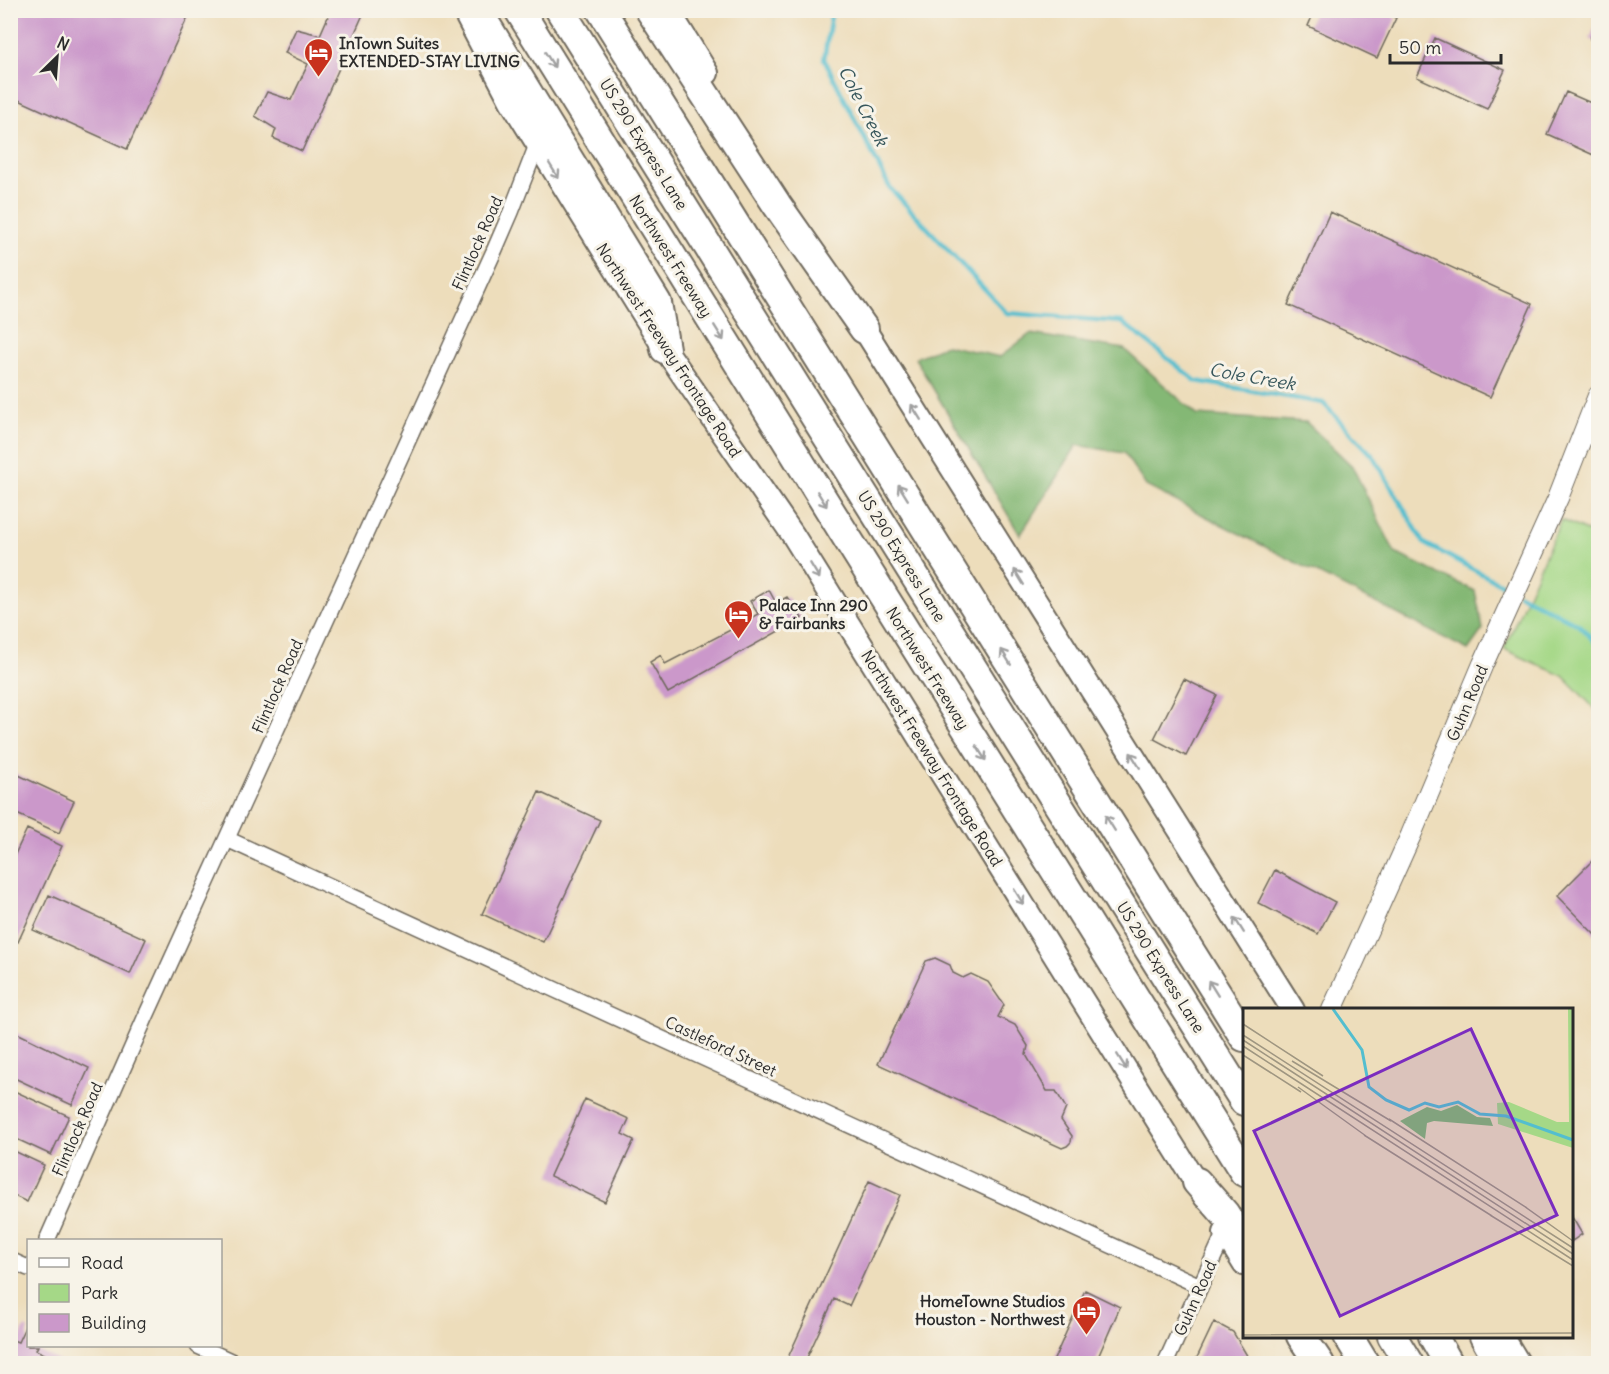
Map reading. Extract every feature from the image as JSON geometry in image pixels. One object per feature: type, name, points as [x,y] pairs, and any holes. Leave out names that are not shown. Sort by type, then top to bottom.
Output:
[{"type":"highway","points":[[477,10],[657,303],[665,349]]},
{"type":"highway","name":"Northwest Freeway","points":[[519,10],[850,544],[1243,1169]]},
{"type":"highway","name":"US 290 Express Lane","points":[[560,10],[1243,1098]]},
{"type":"highway","points":[[601,10],[1243,1034]]},
{"type":"highway","points":[[650,10],[777,205],[864,329]]},
{"type":"highway","points":[[1197,1182],[1225,1214],[1235,1239]]},
{"type":"highway","points":[[1302,1338],[1320,1364]]},
{"type":"highway","points":[[1349,1338],[1365,1364]]},
{"type":"highway","points":[[1393,1338],[1409,1364]]},
{"type":"highway","points":[[1433,1338],[1449,1364]]},
{"type":"highway","points":[[1485,1338],[1500,1364]]},
{"type":"main road","name":"Northwest Freeway Frontage Road","points":[[463,10],[537,145],[665,349],[793,535],[847,625],[1197,1182]]},
{"type":"main road","points":[[668,10],[864,329],[1292,1008]]},
{"type":"main road","points":[[1235,1239],[1243,1259]]},
{"type":"main road","points":[[1290,1338],[1306,1364]]},
{"type":"main road","points":[[1503,1338],[1519,1364]]},
{"type":"street","name":"Flintlock Road","points":[[47,1239],[490,259],[537,145]]},
{"type":"street","name":"Guhn Road","points":[[1333,1008],[1558,498],[1599,396]]},
{"type":"street","name":"Castleford Street","points":[[227,839],[1200,1286]]},
{"type":"street","name":"Guhn Road","points":[[1165,1364],[1200,1286],[1235,1239]]},
{"type":"street","points":[[10,1260],[27,1268]]},
{"type":"street","points":[[200,1347],[237,1364]]},
{"type":"green space","points":[[1030,334],[1124,349],[1197,415],[1306,422],[1352,466],[1395,553],[1475,591],[1483,629],[1468,650],[1146,486],[1124,453],[1077,445],[1020,535],[915,358],[946,345],[1000,357]]},
{"type":"green space","points":[[1561,520],[1598,536],[1598,712],[1563,676],[1504,649]]},
{"type":"building","points":[[10,10],[191,10],[127,149],[10,96]]},
{"type":"building","name":"InTown Suites EXTENDED-STAY LIVING","points":[[331,10],[365,10],[302,151],[273,138],[276,129],[255,116],[267,92],[291,100],[308,64],[285,53],[296,29],[320,35]]},
{"type":"building","points":[[1315,10],[1379,10],[1396,18],[1377,58],[1308,26]]},
{"type":"building","points":[[1598,20],[1598,42],[1590,39]]},
{"type":"building","points":[[1435,38],[1505,70],[1487,109],[1417,77]]},
{"type":"building","points":[[1566,92],[1598,106],[1598,157],[1547,134]]},
{"type":"building","points":[[1330,212],[1532,304],[1490,397],[1288,305]]},
{"type":"building","name":"Palace Inn 290 & Fairbanks","points":[[769,590],[776,603],[787,597],[802,618],[668,693],[650,662],[661,655],[665,664],[742,624],[737,616],[745,612],[749,619],[758,614],[750,601]]},
{"type":"building","points":[[1184,679],[1217,695],[1186,756],[1154,739]]},
{"type":"building","points":[[10,771],[74,801],[59,833],[10,811]]},
{"type":"building","points":[[539,792],[600,820],[543,942],[482,914]]},
{"type":"building","points":[[27,829],[62,846],[18,942],[10,939],[10,865]]},
{"type":"building","points":[[1598,855],[1598,938],[1557,896]]},
{"type":"building","points":[[1275,870],[1335,902],[1318,934],[1258,903]]},
{"type":"building","points":[[49,895],[146,939],[130,974],[33,930]]},
{"type":"building","points":[[935,958],[950,965],[953,973],[963,978],[971,974],[988,982],[1004,1005],[998,1017],[1015,1025],[1028,1046],[1026,1055],[1047,1091],[1056,1091],[1066,1108],[1061,1120],[1072,1136],[1067,1146],[1062,1148],[878,1064],[926,961]]},
{"type":"building","points":[[15,1032],[89,1068],[72,1105],[10,1076],[10,1041]]},
{"type":"building","points":[[10,1089],[69,1116],[51,1155],[10,1136]]},
{"type":"building","points":[[585,1099],[629,1119],[622,1134],[634,1140],[605,1202],[550,1176]]},
{"type":"building","points":[[10,1149],[44,1165],[27,1202],[10,1194]]},
{"type":"building","points":[[869,1181],[900,1195],[849,1306],[834,1299],[804,1364],[785,1364]]},
{"type":"building","points":[[1573,1219],[1582,1234],[1573,1240]]},
{"type":"building","name":"HomeTowne Studios Houston - Northwest","points":[[1085,1290],[1120,1307],[1095,1364],[1052,1364]]},
{"type":"building","points":[[1214,1322],[1233,1332],[1252,1364],[1194,1364]]},
{"type":"building","points":[[25,1327],[27,1328],[27,1347],[38,1347],[36,1350],[65,1364],[10,1364],[10,1339],[18,1342]]},
{"type":"waterway","name":"Cole Creek","points":[[832,10],[824,59],[890,188],[1007,313],[1122,322],[1196,381],[1323,403],[1373,456],[1424,543],[1512,590]]},
{"type":"waterway","name":"Cole Creek","points":[[1519,594],[1579,625],[1598,645]]},
{"type":"place","name":"InTown Suites EXTENDED-STAY LIVING","points":[[318,78]]},
{"type":"place","name":"Palace Inn 290 & Fairbanks","points":[[738,640]]},
{"type":"place","name":"HomeTowne Studios Houston - Northwest","points":[[1086,1336]]}]
